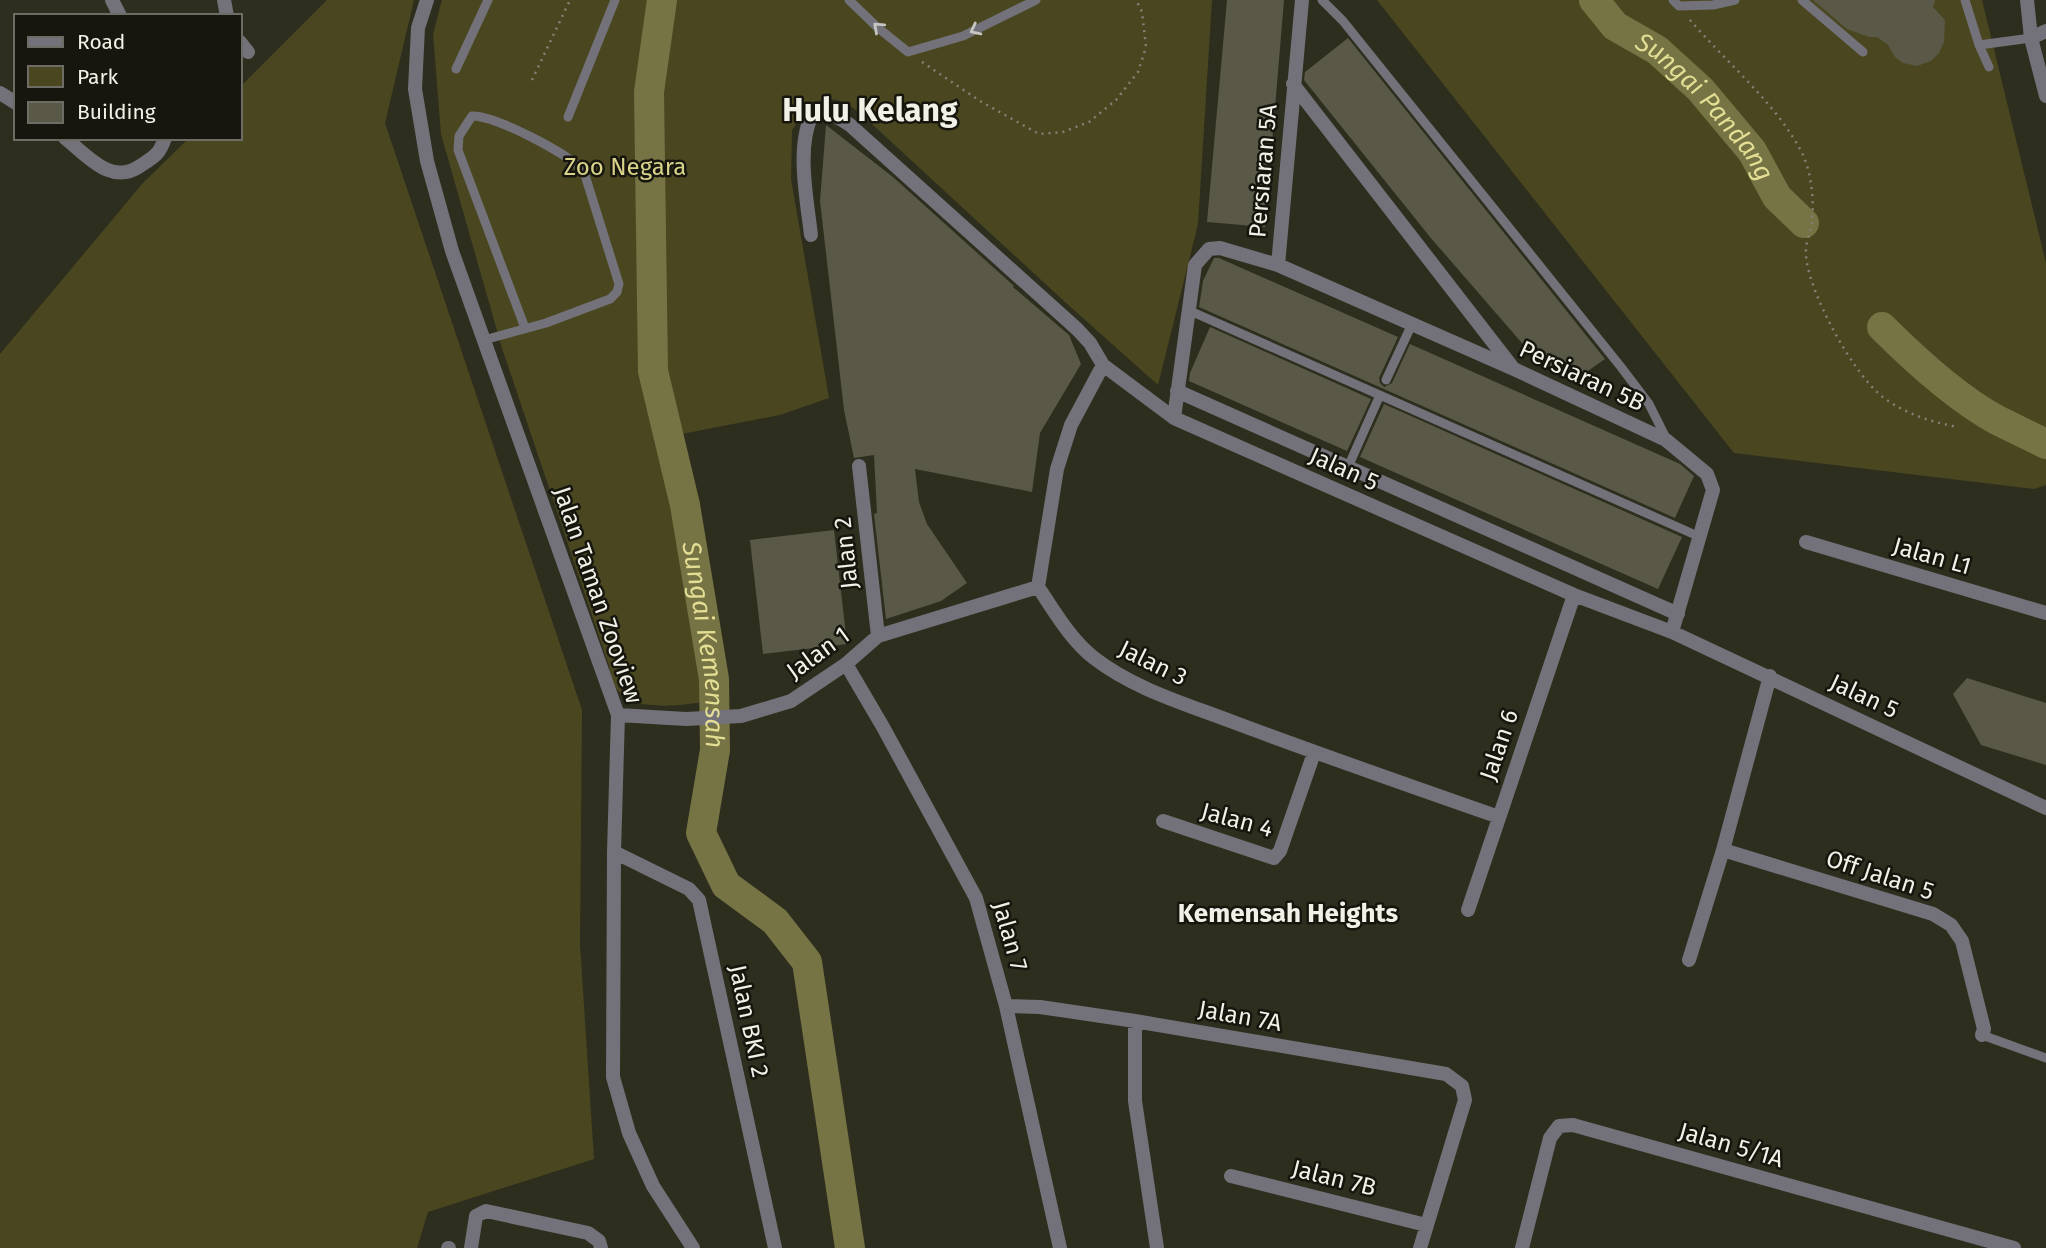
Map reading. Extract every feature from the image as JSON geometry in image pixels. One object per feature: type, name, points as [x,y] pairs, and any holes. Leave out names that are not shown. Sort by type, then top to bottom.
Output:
[{"type":"street","name":"Jalan Taman Zooview","points":[[427,0],[418,28],[415,89],[427,161],[452,251],[618,715],[614,852],[613,1077],[629,1133],[649,1175],[693,1248]]},
{"type":"street","name":"Persiaran 5A","points":[[1174,418],[1195,265],[1209,249],[1220,248],[1278,265],[1302,0]]},
{"type":"street","points":[[2027,0],[2031,38],[2046,96]]},
{"type":"street","points":[[2031,38],[2046,31]]},
{"type":"street","name":"Persiaran 5A","points":[[1293,84],[1514,369]]},
{"type":"street","name":"Jalan 5","points":[[811,235],[804,151],[807,125],[812,115],[824,111],[838,116],[850,125],[1077,329],[1090,343],[1103,365],[1174,418],[1574,595],[1672,632],[2046,808]]},
{"type":"street","points":[[68,140],[103,168],[116,174],[130,173],[159,153],[164,140]]},
{"type":"street","name":"Persiaran 5B","points":[[1278,265],[1667,440],[1707,474],[1713,491],[1672,632]]},
{"type":"street","points":[[1038,587],[1057,469],[1071,425],[1103,365]]},
{"type":"street","name":"Jalan 5","points":[[1177,391],[1678,614]]},
{"type":"street","name":"Jalan 2","points":[[859,466],[878,636]]},
{"type":"street","name":"Jalan L1","points":[[1806,542],[2046,613]]},
{"type":"street","name":"Jalan 1","points":[[618,715],[686,719],[741,716],[791,701],[846,664],[878,636],[1038,587]]},
{"type":"street","name":"Jalan 3","points":[[1038,587],[1072,638],[1094,658],[1161,695],[1314,753],[1499,817]]},
{"type":"street","name":"Jalan 6","points":[[1468,910],[1574,595]]},
{"type":"street","name":"Jalan 7","points":[[846,664],[976,898],[1006,1006],[1060,1248]]},
{"type":"street","points":[[1689,960],[1723,850],[1770,676]]},
{"type":"street","name":"Jalan 4","points":[[1163,821],[1275,858],[1280,851],[1314,753]]},
{"type":"street","name":"Off Jalan 5","points":[[1723,850],[1933,914],[1951,925],[1962,941],[1984,1029],[1982,1035]]},
{"type":"street","name":"Jalan BKI 2","points":[[614,852],[689,889],[699,900],[775,1248]]},
{"type":"street","name":"Jalan 7A","points":[[1006,1006],[1040,1007],[1135,1021],[1446,1074],[1462,1086],[1465,1100],[1426,1225]]},
{"type":"street","points":[[1135,1021],[1135,1101],[1157,1248]]},
{"type":"street","name":"Jalan 5/1A","points":[[1522,1248],[1550,1138],[1559,1126],[1573,1125],[2014,1248]]},
{"type":"street","name":"Jalan 7B","points":[[1231,1176],[1426,1225]]},
{"type":"street","points":[[471,1248],[476,1216],[486,1211],[588,1233],[599,1241],[601,1248]]},
{"type":"street","points":[[1420,1248],[1426,1225]]},
{"type":"lane","points":[[456,69],[488,0]]},
{"type":"lane","points":[[568,117],[615,0]]},
{"type":"lane","points":[[849,0],[908,52],[963,36],[1036,0]]},
{"type":"lane","points":[[1322,0],[1343,21],[1621,368],[1648,404],[1667,440]]},
{"type":"lane","points":[[1676,3],[1713,5],[1735,0]]},
{"type":"lane","points":[[1802,0],[1863,52]]},
{"type":"lane","points":[[1965,0],[1989,67]]},
{"type":"lane","points":[[1979,45],[2031,38]]},
{"type":"lane","points":[[484,340],[546,323],[610,299],[620,284],[584,172],[577,162],[517,130],[482,116],[472,116],[459,136],[458,150],[525,328]]},
{"type":"lane","points":[[1188,310],[1700,537]]},
{"type":"lane","points":[[1386,380],[1412,324]]},
{"type":"lane","points":[[1348,467],[1380,395]]},
{"type":"lane","points":[[1982,1035],[2046,1058]]},
{"type":"path","points":[[533,80],[569,0]]},
{"type":"path","points":[[908,52],[980,101],[1039,134],[1063,132],[1089,122],[1116,100],[1138,72],[1146,47],[1142,12],[1136,0]]},
{"type":"path","points":[[1676,3],[1781,121],[1804,156],[1812,191],[1812,223],[1805,253],[1811,279],[1823,309],[1854,362],[1868,383],[1895,405],[1924,419],[1958,427]]},
{"type":"green space","points":[[327,0],[414,0],[385,123],[582,710],[580,945],[594,1159],[428,1212],[417,1248],[0,1248],[0,354],[143,183],[187,140],[242,140],[242,85]]},
{"type":"green space","name":"Zoo Negara","points":[[442,0],[1212,0],[1198,224],[1158,385],[861,114],[837,100],[809,103],[792,130],[791,179],[829,398],[780,415],[661,438],[707,609],[720,700],[661,706],[632,700],[620,693],[612,680],[502,348],[441,134],[433,34]]},
{"type":"green space","points":[[1377,0],[1982,0],[2046,263],[2046,485],[2034,489],[1734,453]]},
{"type":"building","points":[[1227,0],[1284,0],[1265,227],[1207,222]]},
{"type":"building","points":[[1813,0],[1935,0],[1933,7],[1945,20],[1944,42],[1931,61],[1917,66],[1903,63],[1895,57],[1888,45],[1877,37],[1847,29]]},
{"type":"building","points":[[1348,38],[1605,359],[1572,382],[1527,349],[1430,237],[1304,80],[1305,72]]},
{"type":"building","points":[[826,125],[893,177],[1069,335],[1081,364],[1040,433],[1032,492],[915,469],[919,502],[927,524],[967,583],[941,601],[886,619],[874,514],[877,513],[874,455],[854,458],[844,410],[820,201]]},
{"type":"building","points":[[1214,258],[1398,337],[1379,378],[1384,387],[1392,383],[1410,344],[1680,464],[1694,476],[1675,518],[1199,307],[1203,281]]},
{"type":"building","points":[[1210,327],[1371,399],[1347,451],[1189,381]]},
{"type":"building","points":[[1384,404],[1682,537],[1658,589],[1360,457]]},
{"type":"building","points":[[834,530],[847,644],[763,654],[750,540]]},
{"type":"building","points":[[1967,678],[2046,703],[2046,765],[1981,745],[1953,694]]},
{"type":"waterway","name":"Sungai Kemensah","points":[[662,0],[649,92],[653,371],[685,505],[714,679],[715,750],[701,833],[726,885],[775,921],[807,962],[850,1248]]},
{"type":"waterway","name":"Sungai Pandang","points":[[1594,0],[1615,26],[1657,50],[1700,89],[1752,151],[1777,197],[1804,223]]},
{"type":"waterway","name":"Sungai Pandang","points":[[1882,327],[1922,365],[1981,411],[2046,444]]},
{"type":"district","name":"Hulu Kelang","points":[[870,110]]},
{"type":"district","name":"Kemensah Heights","points":[[1288,913]]}]
